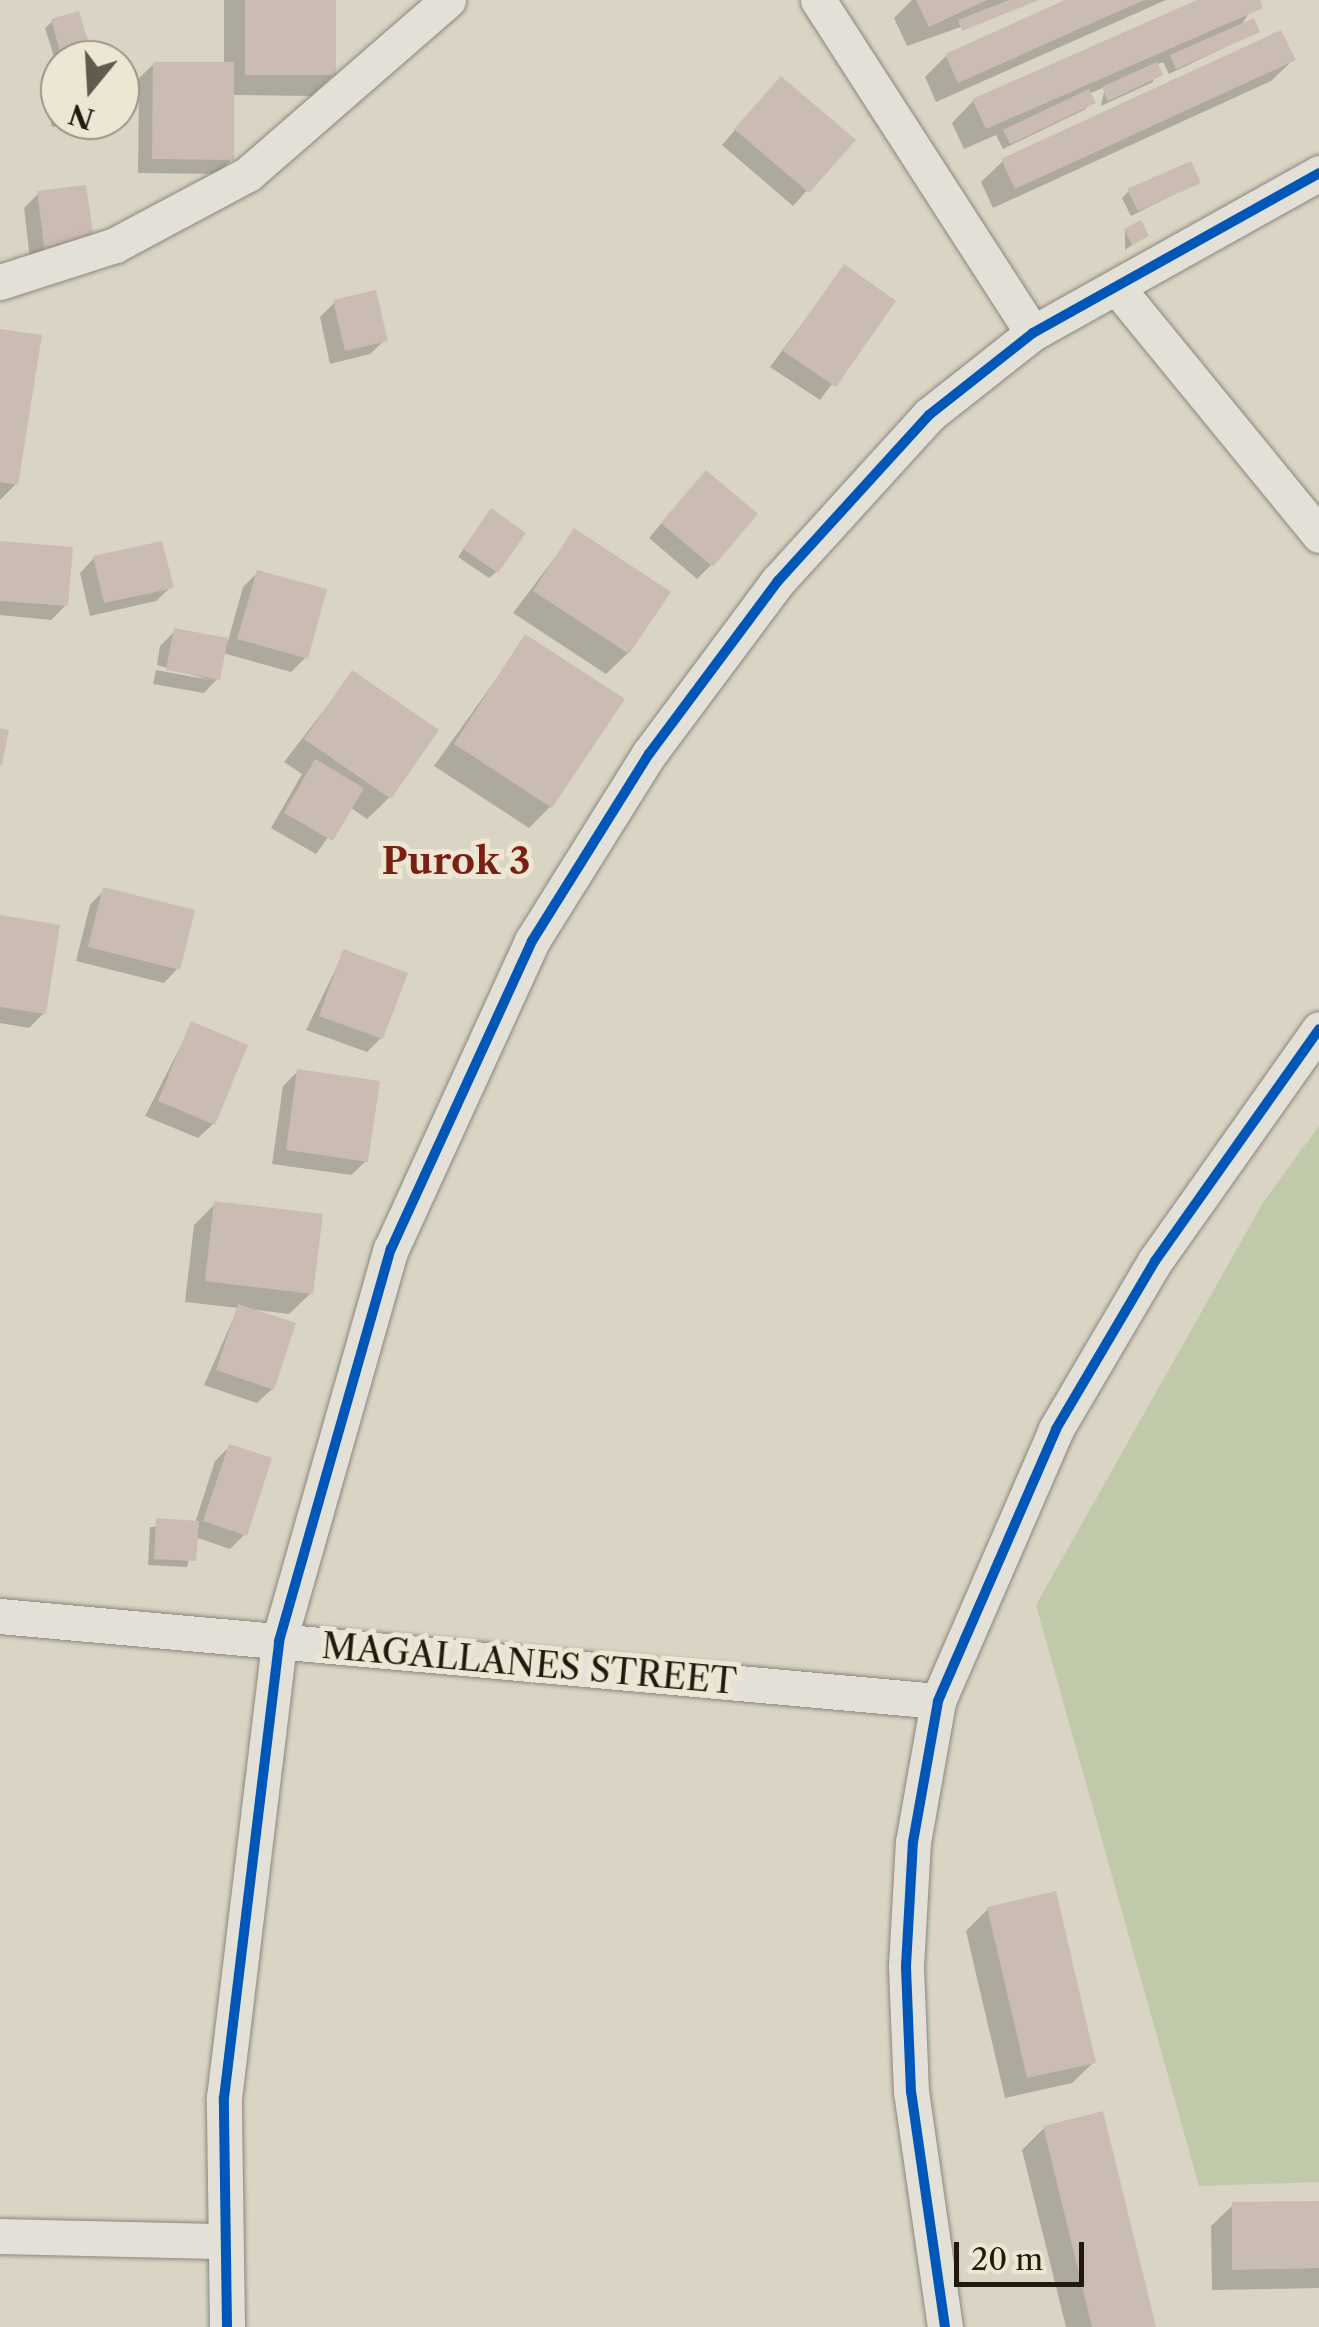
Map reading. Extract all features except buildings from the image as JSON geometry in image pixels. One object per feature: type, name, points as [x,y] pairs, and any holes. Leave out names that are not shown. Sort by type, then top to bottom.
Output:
[{"type":"street","points":[[0,282],[115,244],[248,174],[448,0]]},
{"type":"street","points":[[818,0],[1032,333]]},
{"type":"street","points":[[227,2327],[221,2241],[238,1943],[279,1641],[391,1249],[532,941],[649,754],[778,581],[929,415],[1032,333],[1118,289],[1319,173]]},
{"type":"street","points":[[1118,289],[1319,535]]},
{"type":"street","points":[[945,2327],[920,2166],[906,1966],[913,1842],[938,1700],[1056,1429],[1176,1227],[1319,1029]]},
{"type":"street","name":"MAGALLANES STREET","points":[[0,1616],[938,1700]]},
{"type":"street","points":[[0,2236],[221,2241]]},
{"type":"green space","points":[[1319,1126],[1319,2182],[1199,2186],[1036,1605],[1264,1201]]},
{"type":"cycle path","points":[[227,2327],[224,2098],[279,1641],[391,1249],[532,941],[649,754],[778,581],[929,415],[1033,333],[1319,173]]},
{"type":"cycle path","points":[[945,2327],[911,2092],[906,1966],[913,1842],[938,1701],[1056,1429],[1155,1261],[1319,1029]]},
{"type":"district","name":"Purok 3","points":[[456,861]]}]
